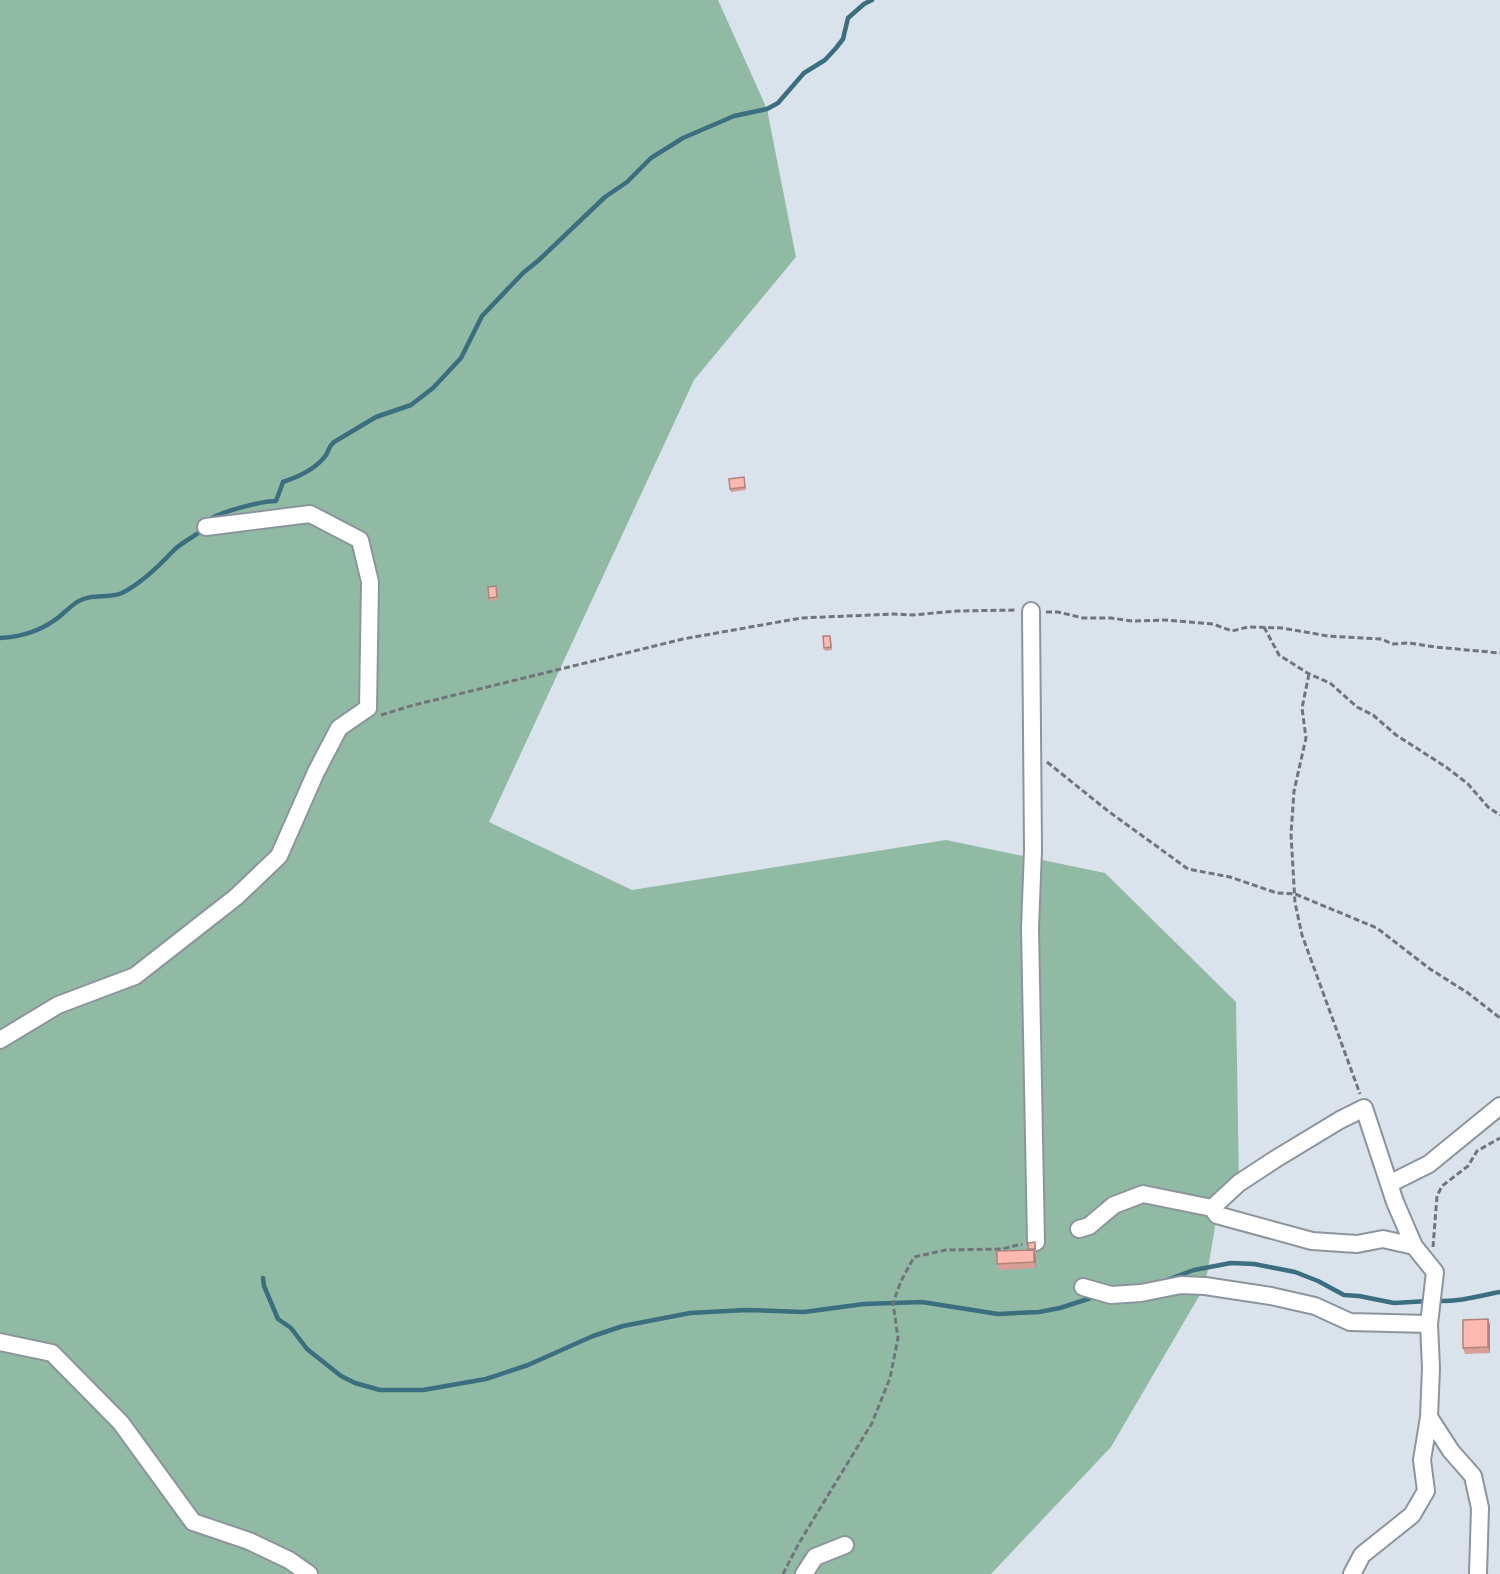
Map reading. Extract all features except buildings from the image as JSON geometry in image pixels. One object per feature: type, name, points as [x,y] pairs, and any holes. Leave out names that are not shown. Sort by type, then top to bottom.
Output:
[{"type":"street","points":[[0,1040],[58,1005],[135,976],[236,897],[279,856],[316,772],[339,728],[368,708],[370,582],[360,540],[310,514],[206,527]]},
{"type":"street","points":[[1031,611],[1033,850],[1030,928],[1036,1242]]},
{"type":"street","points":[[1389,1184],[1429,1164],[1500,1106]]},
{"type":"street","points":[[1212,1208],[1239,1183],[1340,1120],[1364,1108],[1389,1184],[1414,1246],[1435,1272],[1430,1324],[1429,1417],[1422,1460],[1426,1491],[1412,1515],[1362,1554],[1352,1574]]},
{"type":"street","points":[[1079,1229],[1089,1226],[1114,1205],[1143,1194],[1212,1208],[1217,1215],[1312,1241],[1357,1244],[1383,1239],[1414,1246]]},
{"type":"street","points":[[1083,1287],[1111,1295],[1141,1293],[1181,1285],[1205,1286],[1271,1296],[1315,1306],[1350,1322],[1430,1324]]},
{"type":"street","points":[[0,1342],[52,1353],[121,1423],[193,1522],[249,1541],[289,1560],[309,1574]]},
{"type":"street","points":[[1429,1417],[1451,1451],[1473,1476],[1480,1508],[1478,1574]]},
{"type":"street","points":[[804,1574],[815,1557],[845,1545]]},
{"type":"path","points":[[371,718],[414,705],[661,644],[801,618],[1020,609],[1036,613],[1058,612],[1083,618],[1099,617],[1132,621],[1166,620],[1213,624],[1232,631],[1248,627],[1282,628],[1328,636],[1382,639],[1392,644],[1409,643],[1435,648],[1500,653]]},
{"type":"path","points":[[1264,627],[1278,655],[1309,674],[1330,683],[1357,707],[1373,715],[1396,735],[1468,784],[1488,807],[1500,815]]},
{"type":"path","points":[[1309,674],[1302,708],[1306,738],[1294,791],[1291,834],[1295,894],[1302,935],[1364,1108]]},
{"type":"path","points":[[1031,750],[1108,811],[1188,869],[1230,877],[1277,893],[1295,894],[1377,928],[1500,1018]]},
{"type":"path","points":[[1435,1272],[1432,1254],[1437,1196],[1442,1186],[1468,1166],[1477,1151],[1500,1138]]},
{"type":"path","points":[[783,1574],[799,1543],[872,1423],[890,1378],[898,1338],[893,1303],[901,1281],[914,1257],[946,1250],[1002,1249],[1036,1242]]},
{"type":"green space","points":[[0,0],[718,0],[767,109],[796,257],[694,380],[489,822],[632,890],[946,840],[1105,873],[1236,1002],[1239,1183],[1217,1215],[1205,1286],[1111,1447],[991,1574],[0,1574]]},
{"type":"waterway","points":[[208,521],[240,508],[276,501],[283,482],[301,475],[318,464],[334,442],[376,417],[411,405],[433,388],[461,358],[482,316],[523,273],[605,197],[627,182],[651,158],[683,138],[734,116],[767,109],[778,103],[804,73],[825,60],[836,48],[843,39],[848,18],[872,0]]},
{"type":"waterway","points":[[0,638],[24,635],[38,630],[82,599],[122,593],[150,574],[177,547],[204,529]]},
{"type":"waterway","points":[[1167,1280],[1194,1270],[1231,1263],[1254,1264],[1295,1272],[1344,1295],[1394,1303],[1428,1301]]},
{"type":"waterway","points":[[263,1278],[264,1286],[278,1319],[291,1328],[307,1349],[341,1376],[355,1383],[380,1390],[423,1390],[486,1379],[528,1365],[593,1336],[623,1326],[690,1313],[746,1310],[804,1312],[864,1304],[922,1302],[998,1314],[1039,1312],[1097,1296]]},
{"type":"waterway","points":[[1436,1301],[1461,1300],[1500,1292]]}]
